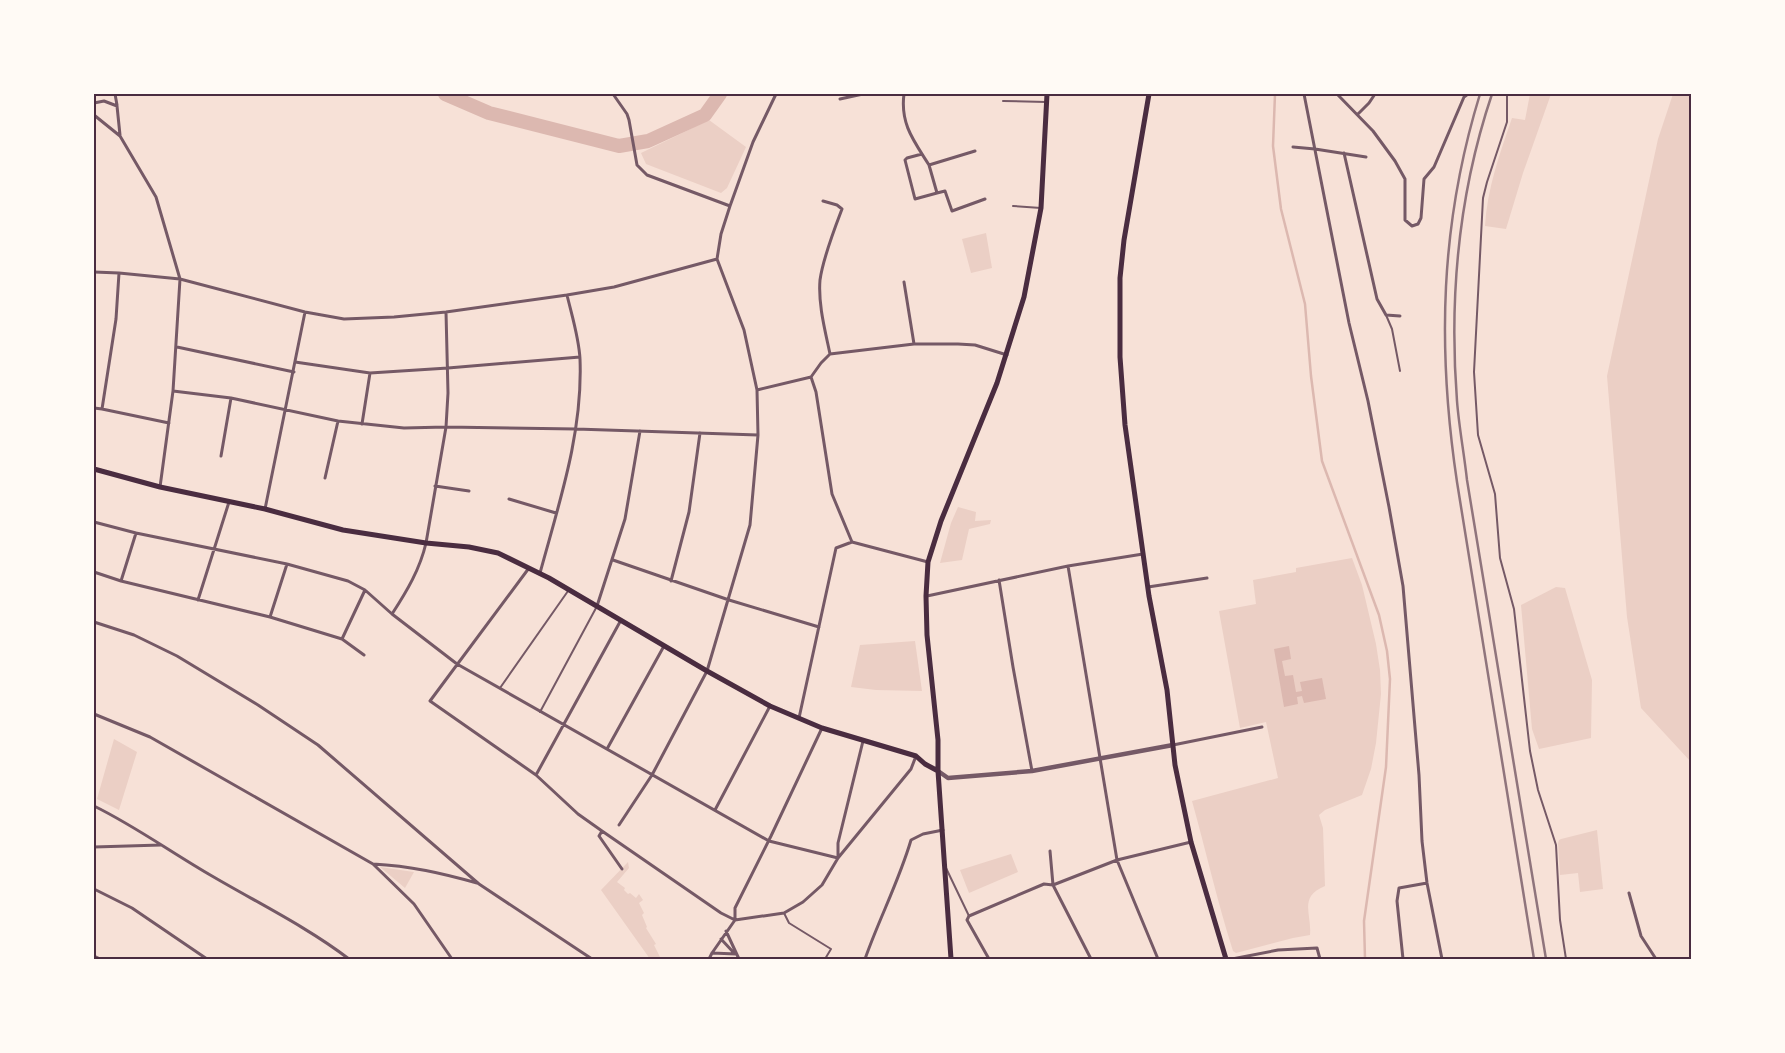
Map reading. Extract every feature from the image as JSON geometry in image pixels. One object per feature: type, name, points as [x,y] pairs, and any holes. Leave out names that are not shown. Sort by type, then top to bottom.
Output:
[{"type":"main road","points":[[952,959],[938,771],[938,740],[927,635],[926,596],[928,562],[941,521],[982,425],[1007,356],[1024,297],[1041,208],[1046,94]]},
{"type":"main road","points":[[1149,94],[1124,240],[1119,294],[1120,357],[1125,425],[1148,587],[1167,690],[1175,765],[1190,842],[1226,959]]},
{"type":"main road","points":[[94,469],[160,487],[265,509],[343,530],[426,543],[483,549],[498,553],[569,589],[770,706],[822,728],[916,756],[925,764],[938,771]]},
{"type":"street","points":[[115,94],[120,136]]},
{"type":"street","points":[[612,94],[627,114],[636,166],[647,175],[730,206]]},
{"type":"street","points":[[619,825],[652,775],[708,671],[750,526],[758,435],[757,390],[744,330],[717,258],[720,234],[753,142],[776,94]]},
{"type":"street","points":[[840,99],[863,94]]},
{"type":"street","points":[[904,94],[904,115],[909,135],[929,165],[937,193]]},
{"type":"street","points":[[1304,94],[1350,324],[1368,401],[1403,586],[1419,775],[1422,841],[1427,884],[1442,959]]},
{"type":"street","points":[[1336,94],[1374,130],[1395,161],[1405,179],[1405,220],[1412,226],[1418,224],[1422,218],[1424,179],[1434,167],[1464,97],[1468,94]]},
{"type":"street","points":[[1358,114],[1375,94]]},
{"type":"street","points":[[94,103],[104,101],[117,106]]},
{"type":"street","points":[[94,115],[120,136],[156,197],[180,279],[173,391],[160,487]]},
{"type":"street","points":[[1293,147],[1366,157]]},
{"type":"street","points":[[929,165],[975,150]]},
{"type":"street","points":[[1344,153],[1378,298],[1386,316],[1400,316]]},
{"type":"street","points":[[922,154],[906,158],[905,160],[914,199],[945,191],[952,211],[985,199]]},
{"type":"street","points":[[823,201],[837,204],[842,209],[820,280],[822,309],[830,354]]},
{"type":"street","points":[[94,272],[180,279],[305,312],[344,318],[394,317],[446,312],[614,287],[717,258]]},
{"type":"street","points":[[102,409],[116,319],[119,273]]},
{"type":"street","points":[[904,282],[914,344]]},
{"type":"street","points":[[540,573],[569,464],[576,429],[580,391],[580,357],[567,295]]},
{"type":"street","points":[[265,509],[305,312]]},
{"type":"street","points":[[392,614],[411,583],[423,557],[426,543],[446,427],[448,368],[446,312]]},
{"type":"street","points":[[757,390],[812,377],[821,363],[830,354],[914,344],[974,344],[1007,356]]},
{"type":"street","points":[[177,347],[294,372]]},
{"type":"street","points":[[295,362],[370,373],[580,357]]},
{"type":"street","points":[[362,424],[370,373]]},
{"type":"street","points":[[812,377],[832,494],[852,542]]},
{"type":"street","points":[[173,391],[231,398],[338,421],[404,428],[576,429],[758,435]]},
{"type":"street","points":[[221,456],[231,398]]},
{"type":"street","points":[[94,408],[169,423]]},
{"type":"street","points":[[325,478],[338,421]]},
{"type":"street","points":[[597,606],[613,560],[629,502],[640,431]]},
{"type":"street","points":[[671,581],[690,512],[700,433]]},
{"type":"street","points":[[435,486],[469,491]]},
{"type":"street","points":[[510,499],[556,512]]},
{"type":"street","points":[[198,600],[228,502]]},
{"type":"street","points":[[94,522],[214,550],[287,564],[348,582],[365,590],[392,614],[457,664],[768,841],[838,858]]},
{"type":"street","points":[[121,581],[136,533]]},
{"type":"street","points":[[799,718],[836,548],[852,542],[928,562]]},
{"type":"street","points":[[926,596],[1068,566],[1143,554]]},
{"type":"street","points":[[613,560],[729,600],[819,627]]},
{"type":"street","points":[[270,617],[287,564]]},
{"type":"street","points":[[1068,566],[1117,860],[1158,959]]},
{"type":"street","points":[[530,568],[430,701],[536,775],[578,814],[721,913],[735,920],[784,913],[804,902],[822,885],[838,858],[911,769],[916,756]]},
{"type":"street","points":[[94,572],[121,581],[270,617],[342,639],[364,655]]},
{"type":"street","points":[[1148,587],[1207,578]]},
{"type":"street","points":[[999,580],[1032,771]]},
{"type":"street","points":[[342,639],[365,590]]},
{"type":"street","points":[[536,775],[562,724],[621,619]]},
{"type":"street","points":[[94,622],[134,636],[177,656],[258,705],[318,745],[479,884],[592,959]]},
{"type":"street","points":[[607,750],[665,645]]},
{"type":"street","points":[[715,810],[770,706]]},
{"type":"street","points":[[94,714],[150,737],[372,864],[414,904],[452,959]]},
{"type":"street","points":[[938,771],[948,778],[1032,771],[1101,760],[1262,727]]},
{"type":"street","points":[[710,959],[726,931],[735,920],[735,908],[822,728]]},
{"type":"street","points":[[838,858],[838,843],[863,741]]},
{"type":"street","points":[[94,806],[121,819],[349,959]]},
{"type":"street","points":[[865,959],[874,932],[906,858],[911,840],[923,834],[943,830]]},
{"type":"street","points":[[602,831],[599,836],[622,869]]},
{"type":"street","points":[[989,959],[967,920],[969,916],[1044,884],[1053,885],[1117,860],[1190,842]]},
{"type":"street","points":[[94,847],[162,845]]},
{"type":"street","points":[[1050,851],[1053,885],[1092,959]]},
{"type":"street","points":[[372,864],[405,866],[442,873],[479,884]]},
{"type":"street","points":[[1403,959],[1398,901],[1399,888],[1427,884]]},
{"type":"street","points":[[94,890],[132,908],[207,959]]},
{"type":"street","points":[[1628,893],[1641,936],[1656,959]]},
{"type":"street","points":[[726,931],[739,959]]},
{"type":"street","points":[[721,939],[736,954]]},
{"type":"street","points":[[1232,959],[1278,950],[1318,948],[1320,959]]},
{"type":"street","points":[[712,953],[736,954]]},
{"type":"street","points":[[94,956],[100,959]]},
{"type":"lane","points":[[1507,94],[1507,122],[1483,198],[1474,372],[1478,435],[1495,494],[1500,558],[1514,609],[1530,751],[1538,790],[1556,845],[1560,920],[1566,959]]},
{"type":"lane","points":[[1003,101],[1046,102]]},
{"type":"lane","points":[[1013,206],[1041,208]]},
{"type":"lane","points":[[1386,316],[1392,329],[1400,370]]},
{"type":"lane","points":[[499,689],[569,589]]},
{"type":"lane","points":[[540,712],[597,606]]},
{"type":"lane","points":[[946,867],[969,916]]},
{"type":"lane","points":[[784,913],[789,923],[830,949],[826,959]]},
{"type":"shaded area","points":[[1530,94],[1551,94],[1523,173],[1506,229],[1485,226],[1491,185],[1507,131],[1512,118],[1525,120]]},
{"type":"shaded area","points":[[1673,94],[1691,94],[1691,762],[1641,708],[1627,617],[1607,376],[1658,139]]},
{"type":"shaded area","points":[[709,120],[746,147],[727,188],[721,193],[646,164],[641,153]]},
{"type":"shaded area","points":[[986,233],[992,268],[971,273],[962,239]]},
{"type":"shaded area","points":[[958,507],[976,512],[975,521],[991,520],[990,524],[969,529],[962,560],[940,563],[951,523]]},
{"type":"shaded area","points":[[1352,558],[1362,585],[1380,670],[1381,694],[1376,743],[1371,769],[1362,795],[1325,810],[1319,815],[1323,828],[1325,886],[1317,890],[1309,901],[1310,935],[1236,953],[1233,951],[1227,932],[1192,801],[1278,778],[1266,722],[1240,728],[1219,611],[1256,604],[1253,580],[1296,572],[1296,568]]},
{"type":"shaded area","points":[[1556,587],[1565,588],[1592,680],[1591,738],[1539,749],[1532,729],[1521,605]]},
{"type":"shaded area","points":[[915,641],[922,691],[876,690],[851,687],[860,645]]},
{"type":"shaded area","points":[[1289,646],[1291,659],[1282,661],[1285,676],[1293,675],[1296,692],[1302,691],[1300,682],[1322,678],[1326,699],[1304,703],[1302,696],[1297,697],[1298,704],[1284,707],[1274,649]]},
{"type":"shaded area","points":[[114,739],[137,752],[119,810],[97,799]]},
{"type":"shaded area","points":[[1597,830],[1603,889],[1580,892],[1578,873],[1560,875],[1558,843],[1561,839]]},
{"type":"shaded area","points":[[1011,854],[1018,872],[969,893],[960,870]]},
{"type":"shaded area","points":[[628,862],[629,868],[617,882],[625,888],[624,890],[628,894],[630,893],[636,898],[639,894],[643,900],[639,903],[644,913],[642,915],[661,959],[650,959],[601,890]]},
{"type":"shaded area","points":[[380,867],[414,872],[405,888]]},
{"type":"waterway","points":[[445,94],[489,113],[619,146],[648,141],[705,115],[720,94]]},
{"type":"waterway","points":[[1275,94],[1273,146],[1281,209],[1305,304],[1311,376],[1322,461],[1379,615],[1387,651],[1390,679],[1386,767],[1364,921],[1365,959]]},
{"type":"railway","points":[[1480,94],[1467,142],[1450,239],[1446,286],[1445,335],[1447,383],[1457,482],[1534,959]]},
{"type":"railway","points":[[1492,94],[1471,169],[1459,245],[1454,323],[1457,401],[1467,480],[1546,959]]}]
